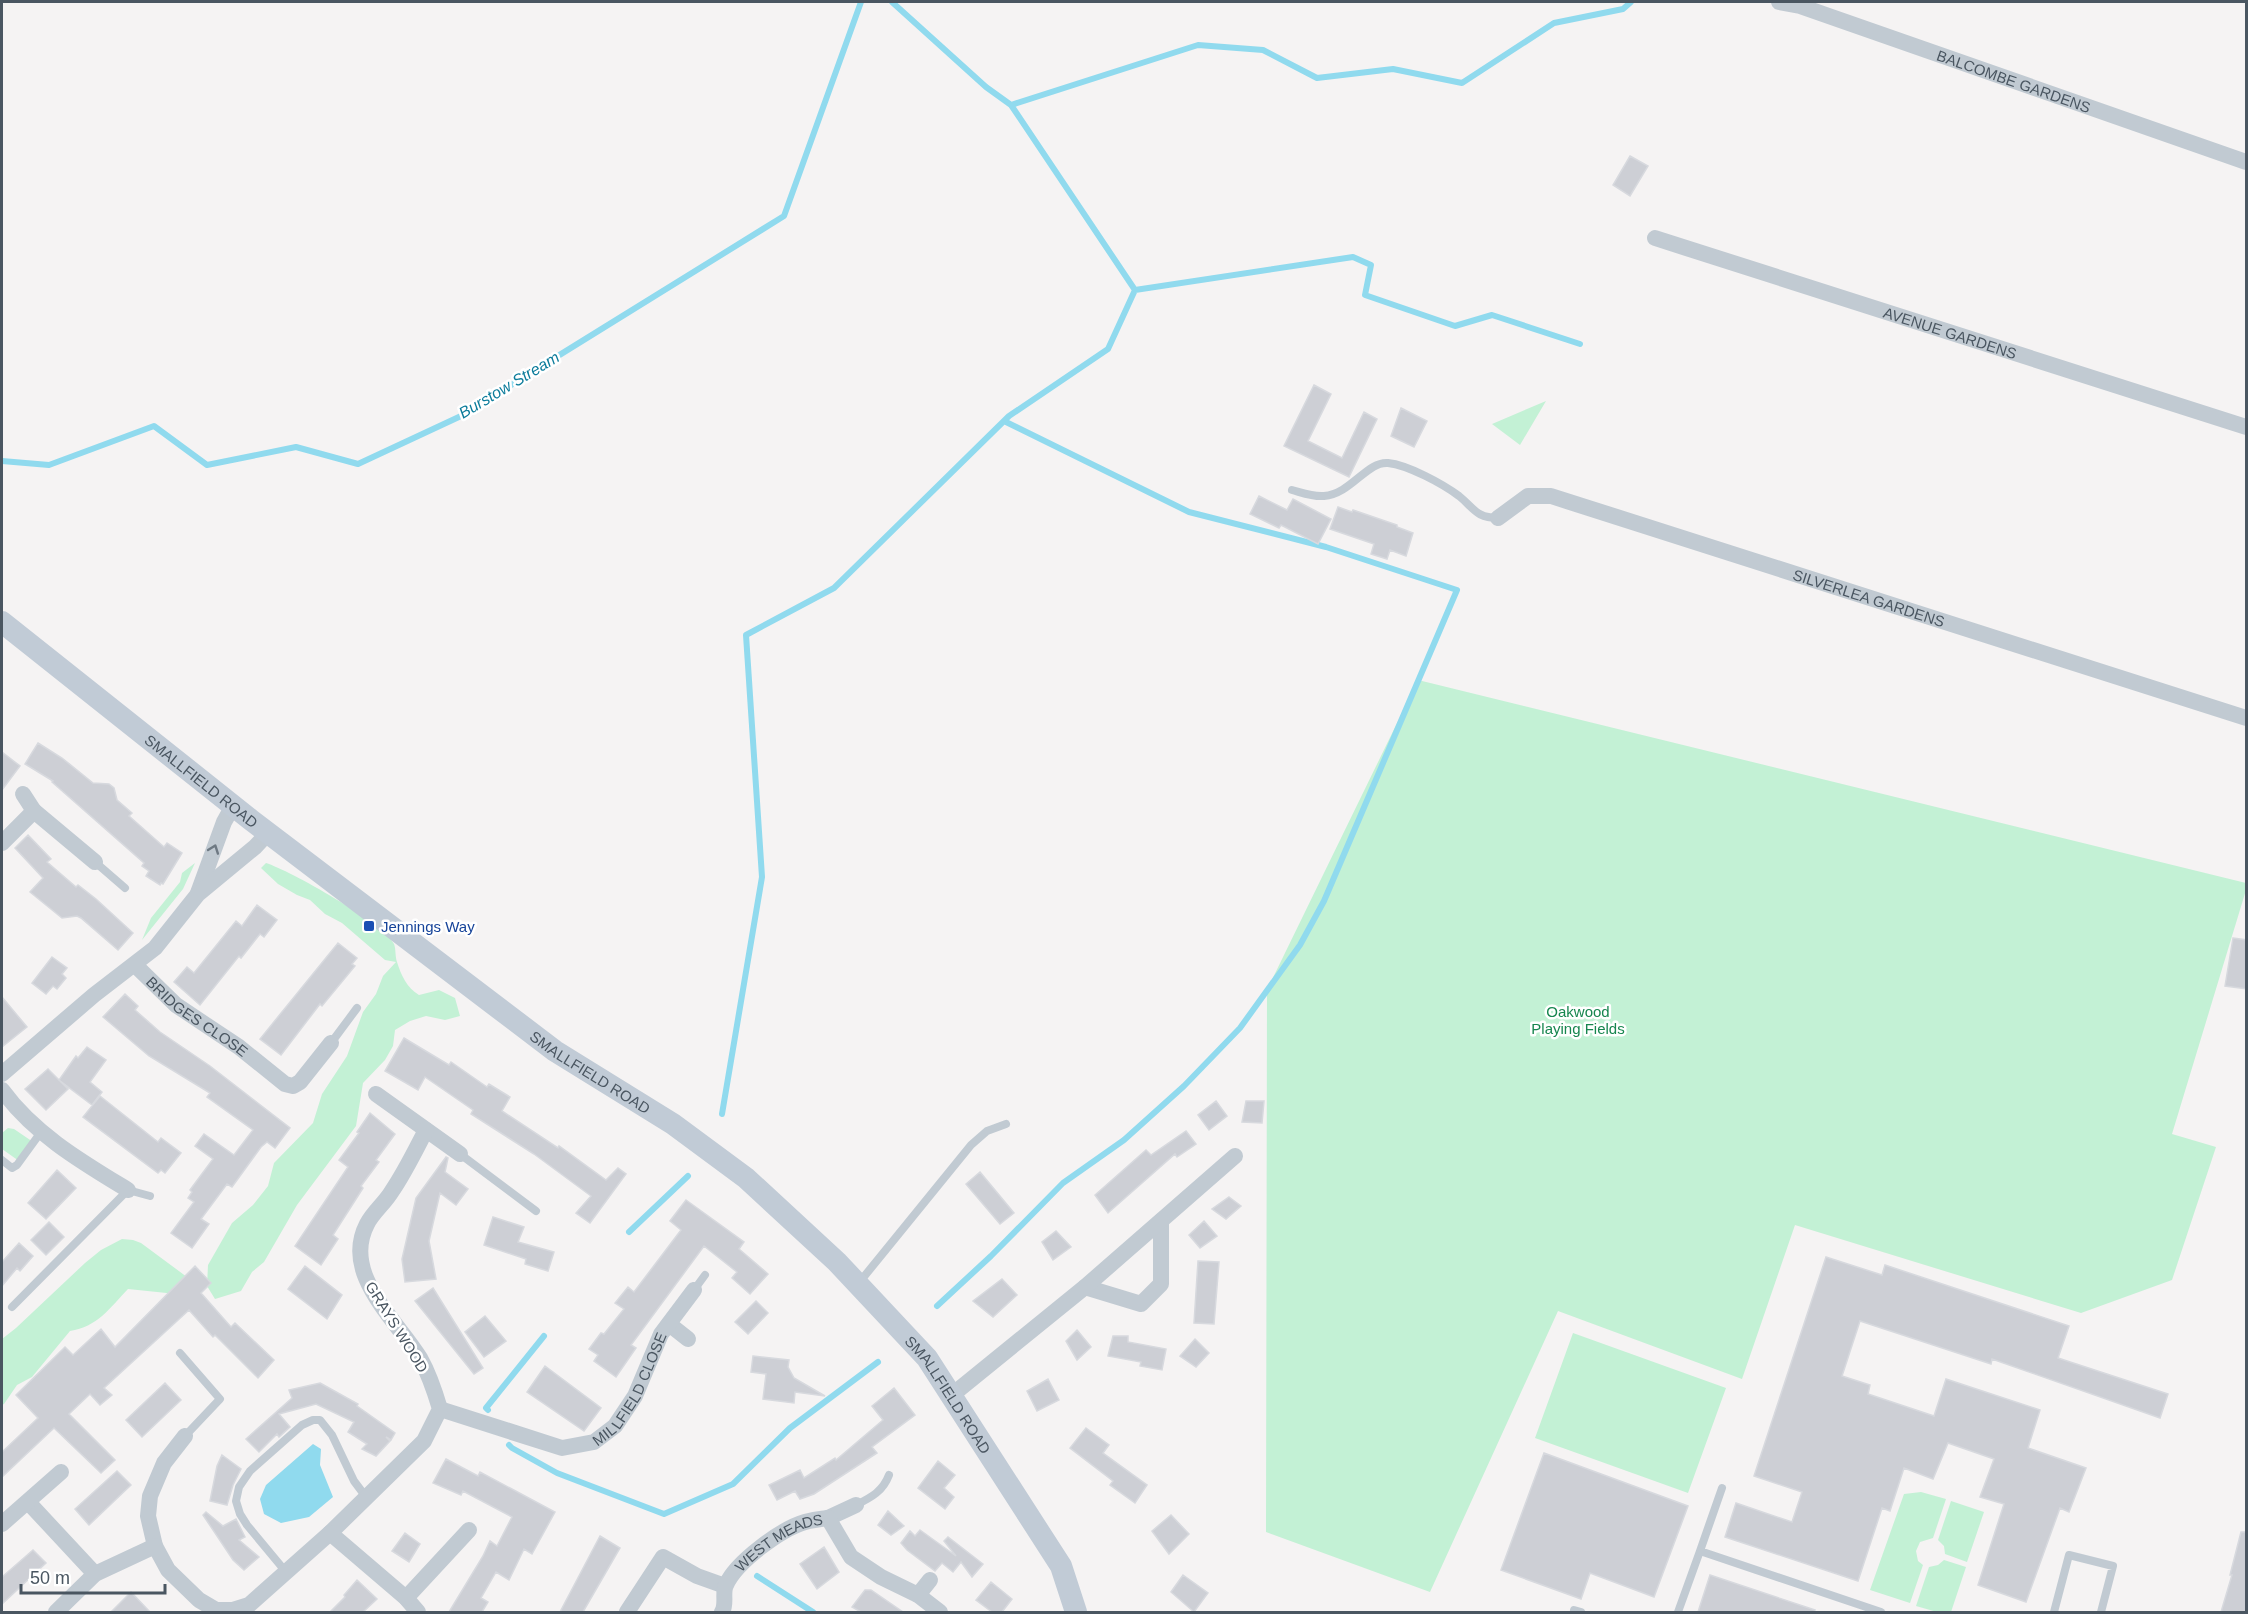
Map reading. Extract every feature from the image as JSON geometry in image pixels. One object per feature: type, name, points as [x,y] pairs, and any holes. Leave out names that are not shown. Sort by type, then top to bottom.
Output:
[{"type":"street","name":"BALCOMBE GARDENS","points":[[1779,2],[1800,6],[2247,162]]},
{"type":"street","name":"AVENUE GARDENS","points":[[1655,238],[2247,427]]},
{"type":"street","name":"SILVERLEA GARDENS","points":[[1497,518],[1528,496],[1551,496],[2247,718]]},
{"type":"street","name":"SMALLFIELD ROAD","points":[[2,622],[233,806],[555,1051],[673,1124],[746,1178],[837,1262],[927,1358],[1061,1566],[1076,1612]]},
{"type":"street","points":[[23,794],[34,811],[95,862]]},
{"type":"street","name":"BRIDGES CLOSE","points":[[198,894],[224,822],[233,806]]},
{"type":"street","points":[[2,843],[34,811]]},
{"type":"street","name":"BRIDGES CLOSE","points":[[268,833],[198,894],[155,948],[135,965],[176,1005],[239,1047],[285,1084],[293,1086],[300,1083],[331,1043]]},
{"type":"street","points":[[2,1074],[94,995],[135,965]]},
{"type":"street","points":[[2,1090],[41,1132],[128,1190]]},
{"type":"street","points":[[376,1094],[460,1154]]},
{"type":"street","name":"GRAYS WOOD","points":[[426,1130],[392,1193],[367,1223],[361,1242],[361,1258],[368,1285],[420,1359],[440,1409]]},
{"type":"street","points":[[952,1395],[1085,1287],[1235,1156]]},
{"type":"street","points":[[1085,1287],[1141,1304],[1161,1284],[1161,1221]]},
{"type":"street","name":"MILLFIELD CLOSE","points":[[440,1409],[562,1448],[594,1442],[615,1426],[635,1396],[661,1334],[694,1290]]},
{"type":"street","points":[[669,1324],[688,1339]]},
{"type":"street","points":[[185,1436],[164,1463],[150,1496],[148,1516],[155,1546],[168,1570],[199,1600],[216,1610],[233,1610],[249,1605],[330,1533],[424,1441],[440,1409]]},
{"type":"street","points":[[2,1524],[61,1472]]},
{"type":"street","points":[[28,1502],[95,1574]]},
{"type":"street","points":[[828,1518],[856,1505]]},
{"type":"street","name":"WEST MEADS","points":[[723,1612],[726,1599],[725,1587],[742,1564],[763,1545],[786,1530],[828,1518],[851,1557],[880,1577],[918,1595],[940,1612]]},
{"type":"street","points":[[406,1598],[469,1530]]},
{"type":"street","points":[[330,1533],[406,1598],[418,1612]]},
{"type":"street","points":[[57,1612],[95,1574],[155,1546]]},
{"type":"street","points":[[627,1612],[663,1557],[697,1576],[725,1587]]},
{"type":"street","points":[[918,1595],[930,1580]]},
{"type":"lane","points":[[1292,490],[1312,496],[1327,496],[1341,492],[1367,470],[1386,462],[1404,466],[1427,478],[1459,497],[1473,511],[1486,518],[1497,518]]},
{"type":"lane","points":[[95,862],[125,888]]},
{"type":"lane","points":[[331,1043],[357,1008]]},
{"type":"lane","points":[[858,1284],[971,1145],[987,1131],[1006,1124]]},
{"type":"lane","points":[[2,1160],[12,1168],[17,1165],[41,1132]]},
{"type":"lane","points":[[460,1154],[536,1211]]},
{"type":"lane","points":[[12,1307],[128,1190],[150,1196]]},
{"type":"lane","points":[[694,1290],[705,1275]]},
{"type":"lane","points":[[180,1353],[220,1399],[185,1436]]},
{"type":"lane","points":[[286,1572],[240,1514],[236,1501],[240,1487],[250,1471],[302,1425],[313,1420],[320,1420],[332,1435],[354,1481],[366,1497]]},
{"type":"lane","points":[[856,1505],[879,1492],[886,1485],[890,1475]]},
{"type":"lane","points":[[1678,1612],[1722,1488]]},
{"type":"lane","points":[[1700,1551],[1881,1612]]},
{"type":"lane","points":[[2054,1612],[2069,1555],[2113,1566],[2101,1612]]},
{"type":"green space","points":[[1546,401],[1520,445],[1492,424]]},
{"type":"green space","name":"Oakwood Playing Fields","points":[[1418,680],[2246,883],[2246,890],[2172,1134],[2216,1147],[2172,1280],[2081,1313],[1795,1225],[1742,1379],[1558,1311],[1430,1592],[1266,1532],[1267,990]]},
{"type":"green space","points":[[195,863],[183,889],[142,940],[151,918],[180,882],[182,873]]},
{"type":"green space","points":[[266,863],[314,886],[356,911],[387,935],[394,944],[396,960],[411,989],[419,995],[439,990],[455,998],[460,1016],[445,1020],[426,1016],[410,1021],[395,1030],[393,1046],[385,1060],[363,1083],[356,1126],[297,1205],[264,1262],[252,1272],[241,1291],[215,1299],[207,1286],[208,1265],[232,1223],[253,1205],[268,1186],[274,1163],[313,1123],[322,1094],[347,1056],[363,1012],[376,994],[383,976],[396,962],[385,960],[342,923],[325,914],[310,900],[278,884],[261,868]]},
{"type":"green space","points":[[8,1128],[14,1129],[36,1144],[27,1156],[19,1161],[2,1149],[2,1133]]},
{"type":"green space","points":[[122,1239],[141,1243],[191,1280],[186,1295],[128,1289],[109,1310],[95,1321],[80,1329],[70,1331],[32,1377],[17,1385],[2,1405],[2,1339],[85,1263],[101,1250]]},
{"type":"green space","points":[[1573,1333],[1726,1388],[1688,1493],[1535,1438]]},
{"type":"green space","points":[[1921,1492],[1946,1499],[1933,1538],[1920,1542],[1916,1551],[1918,1561],[1923,1565],[1910,1603],[1870,1590],[1904,1494]]},
{"type":"green space","points":[[1951,1501],[1984,1512],[1967,1562],[1945,1554],[1944,1546],[1938,1540]]},
{"type":"green space","points":[[1944,1560],[1966,1567],[1951,1612],[1937,1612],[1916,1606],[1929,1567],[1938,1565]]},
{"type":"water","points":[[313,1444],[321,1449],[320,1465],[333,1497],[309,1517],[281,1523],[264,1514],[260,1499],[266,1485]]},
{"type":"building","points":[[1630,156],[1648,166],[1630,196],[1613,185]]},
{"type":"building","points":[[1314,385],[1331,394],[1308,441],[1342,458],[1364,412],[1377,419],[1349,477],[1284,446]]},
{"type":"building","points":[[1401,408],[1427,421],[1414,447],[1391,436]]},
{"type":"building","points":[[1259,496],[1287,510],[1293,499],[1331,519],[1318,544],[1281,525],[1279,528],[1250,514]]},
{"type":"building","points":[[1338,507],[1397,525],[1413,533],[1406,556],[1390,550],[1387,559],[1371,554],[1374,544],[1330,529]]},
{"type":"building","points":[[38,743],[62,758],[93,783],[109,784],[114,788],[117,800],[132,813],[129,816],[164,847],[167,843],[182,853],[163,884],[160,885],[146,876],[149,871],[142,866],[144,863],[53,781],[25,764]]},
{"type":"building","points":[[2,752],[20,766],[2,790]]},
{"type":"building","points":[[28,835],[51,859],[47,862],[76,887],[78,885],[96,899],[133,933],[118,950],[81,918],[77,916],[62,918],[30,892],[43,878],[15,848]]},
{"type":"building","points":[[257,905],[277,920],[264,937],[260,934],[241,958],[239,956],[200,1005],[174,982],[187,967],[194,973],[236,921],[242,926]]},
{"type":"building","points":[[2233,938],[2247,940],[2247,989],[2225,986]]},
{"type":"building","points":[[338,943],[357,958],[352,964],[355,966],[322,1006],[320,1004],[281,1055],[260,1039]]},
{"type":"building","points":[[52,957],[67,968],[62,974],[66,978],[57,989],[53,986],[46,994],[32,983]]},
{"type":"building","points":[[125,994],[138,1006],[135,1010],[160,1032],[210,1066],[290,1128],[275,1148],[267,1142],[261,1147],[232,1187],[227,1184],[201,1219],[209,1224],[192,1248],[171,1233],[194,1202],[188,1198],[192,1192],[190,1190],[213,1159],[195,1146],[204,1134],[234,1155],[253,1130],[207,1097],[210,1093],[149,1056],[103,1017]]},
{"type":"building","points":[[2,997],[27,1027],[2,1047]]},
{"type":"building","points":[[404,1038],[449,1065],[451,1062],[487,1087],[489,1084],[510,1097],[502,1111],[558,1148],[559,1146],[606,1180],[618,1168],[626,1174],[590,1223],[576,1213],[591,1196],[534,1154],[471,1114],[473,1110],[425,1077],[418,1090],[385,1071]]},
{"type":"building","points":[[87,1047],[106,1060],[90,1082],[102,1092],[92,1105],[59,1080],[76,1056],[78,1058]]},
{"type":"building","points":[[48,1069],[68,1089],[46,1110],[25,1089]]},
{"type":"building","points":[[100,1096],[158,1142],[161,1138],[181,1153],[165,1173],[161,1170],[158,1173],[83,1117]]},
{"type":"building","points":[[1216,1101],[1227,1116],[1209,1130],[1198,1115]]},
{"type":"building","points":[[1246,1101],[1264,1101],[1262,1123],[1242,1122]]},
{"type":"building","points":[[370,1113],[395,1134],[376,1160],[379,1162],[361,1186],[363,1188],[333,1235],[338,1239],[321,1265],[295,1246],[348,1167],[339,1160],[359,1133],[357,1132]]},
{"type":"building","points":[[1186,1131],[1196,1144],[1177,1157],[1175,1154],[1108,1213],[1095,1195],[1146,1150],[1151,1155]]},
{"type":"building","points":[[446,1157],[448,1158],[445,1172],[468,1189],[456,1205],[440,1193],[429,1241],[436,1279],[405,1282],[402,1259],[416,1198]]},
{"type":"building","points":[[57,1170],[76,1188],[46,1219],[28,1203]]},
{"type":"building","points":[[980,1172],[1014,1213],[1000,1224],[966,1184]]},
{"type":"building","points":[[1229,1197],[1241,1206],[1226,1219],[1212,1209]]},
{"type":"building","points":[[686,1200],[744,1242],[739,1249],[768,1274],[750,1294],[732,1278],[737,1272],[704,1246],[631,1345],[636,1348],[616,1377],[594,1361],[598,1355],[589,1349],[624,1309],[615,1303],[628,1287],[634,1292],[681,1230],[670,1221]]},
{"type":"building","points":[[493,1217],[524,1227],[518,1242],[554,1252],[548,1271],[525,1264],[526,1259],[484,1245]]},
{"type":"building","points":[[1204,1221],[1217,1236],[1200,1248],[1189,1235]]},
{"type":"building","points":[[49,1222],[64,1237],[46,1255],[31,1240]]},
{"type":"building","points":[[1056,1231],[1071,1247],[1053,1260],[1042,1242]]},
{"type":"building","points":[[19,1243],[33,1256],[20,1271],[17,1268],[2,1286],[2,1262]]},
{"type":"building","points":[[1826,1257],[1882,1275],[1885,1265],[2069,1326],[2058,1358],[2168,1394],[2160,1418],[1992,1359],[1991,1364],[1860,1321],[1842,1376],[1870,1385],[1868,1394],[1934,1416],[1946,1379],[2040,1410],[2028,1448],[2086,1468],[2069,1512],[2060,1508],[2026,1602],[1978,1585],[2004,1504],[1980,1497],[1994,1459],[1948,1443],[1933,1479],[1904,1468],[1890,1511],[1882,1508],[1858,1581],[1725,1537],[1736,1503],[1792,1522],[1802,1492],[1754,1476]]},
{"type":"building","points":[[1198,1261],[1219,1262],[1214,1324],[1194,1323]]},
{"type":"building","points":[[195,1266],[211,1283],[201,1293],[231,1327],[235,1323],[274,1360],[258,1378],[215,1335],[213,1337],[189,1310],[104,1388],[112,1395],[100,1405],[90,1394],[69,1414],[115,1460],[101,1473],[54,1428],[2,1477],[2,1452],[38,1418],[16,1395],[65,1347],[73,1355],[101,1329],[115,1347]]},
{"type":"building","points":[[305,1266],[342,1295],[327,1319],[288,1289]]},
{"type":"building","points":[[1002,1279],[1017,1295],[993,1317],[973,1301]]},
{"type":"building","points":[[433,1288],[483,1368],[474,1374],[415,1301]]},
{"type":"building","points":[[756,1301],[768,1313],[748,1334],[735,1322]]},
{"type":"building","points":[[485,1316],[506,1341],[484,1357],[465,1332]]},
{"type":"building","points":[[1077,1330],[1091,1347],[1077,1360],[1066,1341]]},
{"type":"building","points":[[1113,1336],[1128,1336],[1128,1342],[1166,1349],[1162,1370],[1140,1366],[1141,1362],[1108,1356]]},
{"type":"building","points":[[1195,1339],[1209,1353],[1196,1367],[1180,1356]]},
{"type":"building","points":[[753,1356],[789,1360],[788,1367],[794,1378],[825,1396],[795,1392],[794,1403],[763,1399],[766,1374],[751,1372]]},
{"type":"building","points":[[545,1366],[601,1408],[584,1431],[527,1392]]},
{"type":"building","points":[[1048,1379],[1059,1400],[1037,1411],[1027,1391]]},
{"type":"building","points":[[165,1383],[181,1400],[142,1437],[126,1420]]},
{"type":"building","points":[[320,1383],[358,1404],[357,1406],[395,1433],[391,1440],[386,1437],[390,1441],[376,1456],[362,1449],[367,1444],[348,1432],[354,1422],[316,1404],[279,1414],[290,1427],[279,1437],[277,1434],[259,1452],[246,1439],[292,1398],[289,1390]]},
{"type":"building","points":[[894,1388],[915,1415],[872,1447],[877,1453],[814,1494],[800,1499],[795,1491],[777,1500],[769,1485],[800,1470],[804,1478],[835,1458],[836,1460],[883,1420],[872,1406]]},
{"type":"building","points":[[1086,1428],[1109,1445],[1103,1453],[1147,1485],[1135,1503],[1110,1485],[1113,1481],[1070,1448]]},
{"type":"building","points":[[1544,1453],[1688,1506],[1654,1597],[1590,1573],[1581,1599],[1501,1570]]},
{"type":"building","points":[[222,1455],[241,1469],[227,1505],[210,1501],[217,1466]]},
{"type":"building","points":[[446,1459],[478,1476],[480,1472],[555,1512],[532,1554],[524,1549],[509,1580],[496,1572],[481,1598],[488,1602],[482,1612],[449,1612],[490,1541],[497,1546],[512,1517],[463,1491],[461,1495],[433,1483]]},
{"type":"building","points":[[938,1461],[955,1475],[944,1488],[954,1497],[945,1509],[918,1488]]},
{"type":"building","points":[[117,1471],[131,1485],[89,1525],[75,1509]]},
{"type":"building","points":[[888,1511],[904,1526],[891,1535],[878,1525]]},
{"type":"building","points":[[206,1512],[223,1526],[236,1519],[245,1537],[239,1540],[259,1557],[244,1570],[233,1560],[203,1515]]},
{"type":"building","points":[[1171,1515],[1189,1534],[1169,1554],[1152,1531]]},
{"type":"building","points":[[920,1530],[956,1556],[944,1541],[948,1537],[983,1564],[972,1577],[961,1562],[953,1572],[942,1563],[935,1571],[901,1543],[910,1531],[915,1536]]},
{"type":"building","points":[[2241,1532],[2247,1532],[2247,1612],[2221,1612],[2232,1575],[2230,1575]]},
{"type":"building","points":[[405,1533],[420,1544],[409,1562],[392,1551]]},
{"type":"building","points":[[600,1536],[620,1548],[583,1612],[560,1612]]},
{"type":"building","points":[[824,1547],[839,1572],[817,1589],[800,1564]]},
{"type":"building","points":[[33,1550],[46,1563],[2,1604],[2,1577]]},
{"type":"building","points":[[1183,1575],[1208,1593],[1194,1612],[1171,1592]]},
{"type":"building","points":[[1710,1575],[1815,1610],[1814,1612],[1698,1612]]},
{"type":"building","points":[[357,1580],[377,1599],[363,1612],[330,1612],[345,1597],[344,1595]]},
{"type":"building","points":[[991,1582],[1012,1599],[1002,1612],[992,1612],[976,1600]]},
{"type":"building","points":[[865,1590],[871,1590],[903,1612],[861,1612],[852,1607]]},
{"type":"building","points":[[131,1592],[150,1612],[111,1612]]},
{"type":"waterway","name":"Burstow Stream","points":[[2,461],[49,465],[154,426],[207,465],[296,447],[358,464],[461,416],[784,216],[861,2]]},
{"type":"waterway","points":[[892,2],[986,87],[1011,105],[1198,45],[1263,50],[1317,78],[1393,69],[1462,83],[1554,23],[1623,9],[1631,2]]},
{"type":"waterway","points":[[1011,105],[1135,290],[1353,257],[1371,265],[1365,295],[1455,326],[1492,315],[1580,344]]},
{"type":"waterway","points":[[722,1114],[762,877],[746,635],[834,588],[1009,416],[1108,349],[1135,290]]},
{"type":"waterway","points":[[937,1306],[991,1256],[1063,1183],[1124,1140],[1184,1086],[1240,1028],[1300,945],[1324,901],[1457,590],[1326,547],[1189,512],[1004,421]]},
{"type":"waterway","points":[[629,1232],[688,1176]]},
{"type":"waterway","points":[[488,1410],[486,1408],[544,1336]]},
{"type":"waterway","points":[[509,1445],[557,1473],[664,1514],[733,1484],[790,1428],[878,1362]]},
{"type":"waterway","points":[[757,1576],[813,1612]]},
{"type":"place","name":"Jennings Way","points":[[369,926]]}]
